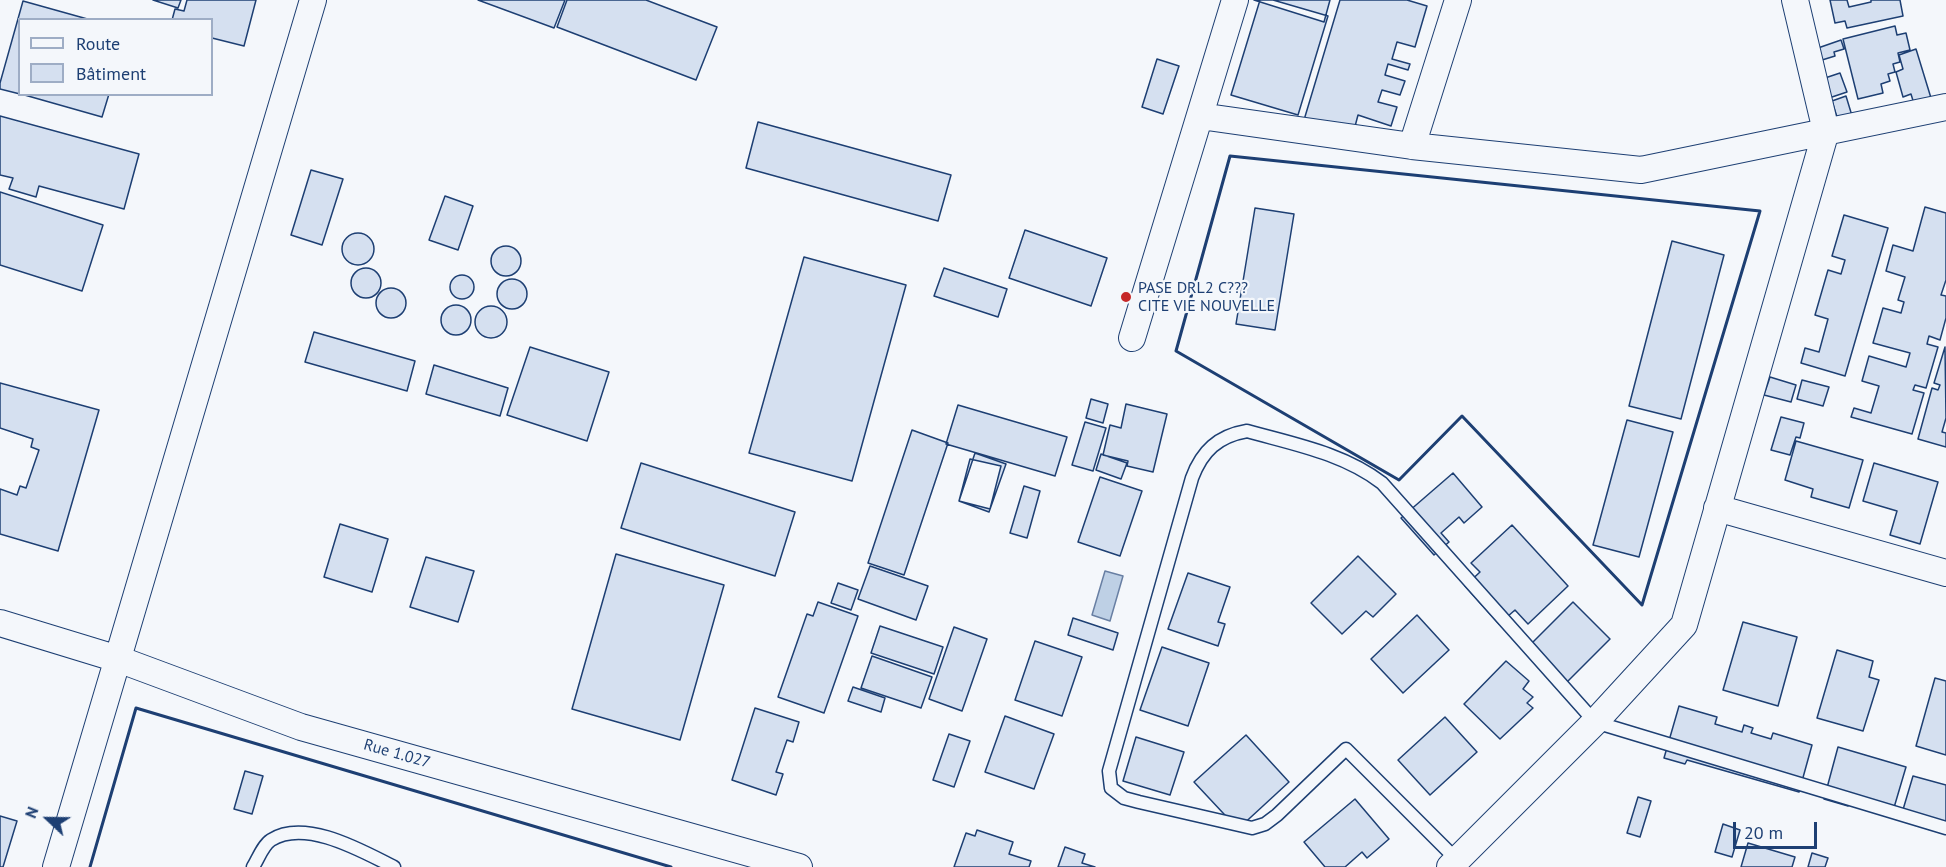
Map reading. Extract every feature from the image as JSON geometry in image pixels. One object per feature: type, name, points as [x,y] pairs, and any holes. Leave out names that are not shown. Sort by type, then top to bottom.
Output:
[{"type":"street","points":[[56,867],[313,0]]},
{"type":"street","points":[[1132,338],[1235,0]]},
{"type":"street","points":[[1412,146],[1458,0]]},
{"type":"street","points":[[1454,863],[1595,722],[1684,625],[1826,131],[1795,0]]},
{"type":"street","points":[[1200,116],[1412,146],[1641,170],[1946,107]]},
{"type":"street","points":[[1718,508],[1946,573]]},
{"type":"street","name":"Rue 1.027","points":[[0,623],[118,659],[301,727],[799,867]]},
{"type":"lane","points":[[1454,863],[1346,749],[1276,815],[1265,824],[1252,828],[1124,798],[1111,788],[1109,771],[1192,478],[1205,451],[1231,434],[1247,430],[1340,458],[1369,473],[1382,483],[1595,722],[1946,828]]},
{"type":"lane","points":[[253,867],[269,841],[290,832],[344,841],[394,867]]},
{"type":"water","points":[[1105,571],[1123,576],[1110,621],[1092,615]]},
{"type":"building","points":[[153,0],[181,0],[178,8]]},
{"type":"building","points":[[187,0],[256,0],[244,46],[213,38],[213,18],[173,18],[175,9],[184,11]]},
{"type":"building","points":[[478,0],[565,0],[554,28]]},
{"type":"building","points":[[567,0],[646,0],[717,27],[696,80],[557,27]]},
{"type":"building","points":[[1254,0],[1330,0],[1324,22]]},
{"type":"building","points":[[1260,0],[1273,0],[1328,16],[1298,115],[1231,95]]},
{"type":"building","points":[[1340,0],[1407,0],[1427,6],[1415,47],[1397,42],[1392,59],[1410,64],[1408,70],[1388,64],[1385,75],[1405,81],[1400,95],[1382,90],[1378,102],[1397,107],[1391,126],[1358,115],[1353,134],[1304,120]]},
{"type":"building","points":[[1830,0],[1847,0],[1849,7],[1871,2],[1871,0],[1900,0],[1903,16],[1847,28],[1845,21],[1835,23]]},
{"type":"building","points":[[23,1],[84,18],[18,18]]},
{"type":"building","points":[[18,19],[18,94],[0,89]]},
{"type":"building","points":[[1895,26],[1897,35],[1906,33],[1910,50],[1898,53],[1900,62],[1893,64],[1895,72],[1888,74],[1890,81],[1881,84],[1883,93],[1858,99],[1843,39]]},
{"type":"building","points":[[1841,40],[1844,49],[1834,52],[1835,56],[1822,60],[1818,48]]},
{"type":"building","points":[[1916,49],[1931,98],[1914,104],[1911,94],[1903,97],[1896,72],[1903,69],[1899,55]]},
{"type":"building","points":[[1157,59],[1179,66],[1163,114],[1142,107]]},
{"type":"building","points":[[1840,73],[1847,92],[1826,99],[1819,80]]},
{"type":"building","points":[[28,96],[108,96],[102,117]]},
{"type":"building","points":[[1846,96],[1856,129],[1842,133],[1832,101]]},
{"type":"building","points":[[0,116],[139,154],[124,209],[39,186],[36,197],[9,189],[13,178],[0,175]]},
{"type":"building","points":[[758,122],[951,175],[938,221],[746,168]]},
{"type":"building","points":[[311,170],[343,179],[322,245],[291,235]]},
{"type":"building","points":[[0,192],[103,225],[82,291],[0,265]]},
{"type":"building","points":[[445,196],[473,206],[458,250],[429,240]]},
{"type":"building","points":[[1925,207],[1946,213],[1946,280],[1941,295],[1946,296],[1946,318],[1940,340],[1929,336],[1927,344],[1938,347],[1926,388],[1915,385],[1913,390],[1924,393],[1912,434],[1851,417],[1854,408],[1871,413],[1879,386],[1862,381],[1869,356],[1906,367],[1910,353],[1873,343],[1883,308],[1901,313],[1904,302],[1898,300],[1905,277],[1886,271],[1893,245],[1913,251]]},
{"type":"building","points":[[1255,208],[1294,214],[1275,330],[1236,324]]},
{"type":"building","points":[[1844,215],[1888,228],[1845,376],[1801,363],[1805,348],[1819,352],[1828,319],[1815,315],[1828,270],[1841,274],[1845,260],[1832,256]]},
{"type":"building","points":[[1025,230],[1107,258],[1091,306],[1009,278]]},
{"type":"building","points":[[358,233],[370,237],[374,249],[370,261],[358,265],[346,261],[342,249],[346,237]]},
{"type":"building","points":[[1672,241],[1724,255],[1681,419],[1629,406]]},
{"type":"building","points":[[506,246],[517,250],[521,261],[517,272],[506,276],[495,272],[491,261],[495,250]]},
{"type":"building","points":[[804,257],[906,285],[852,481],[749,453]]},
{"type":"building","points":[[366,268],[377,272],[381,283],[377,294],[366,298],[355,294],[351,283],[355,272]]},
{"type":"building","points":[[944,268],[1007,289],[998,317],[934,296]]},
{"type":"building","points":[[462,275],[471,278],[474,287],[471,296],[462,299],[453,296],[450,287],[453,278]]},
{"type":"building","points":[[512,279],[518,280],[526,288],[526,300],[518,308],[512,309],[506,308],[498,300],[497,294],[498,288],[506,280]]},
{"type":"building","points":[[391,288],[402,292],[406,303],[402,314],[391,318],[380,314],[376,303],[380,292]]},
{"type":"building","points":[[456,305],[467,309],[471,320],[467,331],[456,335],[445,331],[441,320],[445,309]]},
{"type":"building","points":[[491,306],[502,311],[507,322],[502,333],[491,338],[480,333],[475,322],[480,311]]},
{"type":"building","points":[[314,332],[415,361],[407,391],[305,362]]},
{"type":"building","points":[[530,347],[609,372],[587,441],[507,415]]},
{"type":"building","points":[[1945,347],[1946,418],[1942,432],[1946,433],[1946,447],[1918,439],[1932,388],[1938,390],[1940,385],[1934,383]]},
{"type":"building","points":[[434,365],[508,388],[500,416],[426,394]]},
{"type":"building","points":[[1770,377],[1796,385],[1791,402],[1764,395]]},
{"type":"building","points":[[1802,380],[1829,387],[1823,406],[1797,399]]},
{"type":"building","points":[[0,383],[99,410],[58,551],[0,534],[0,489],[17,495],[20,486],[26,488],[39,450],[31,447],[33,439],[0,428]]},
{"type":"building","points":[[1091,399],[1108,404],[1103,423],[1086,418]]},
{"type":"building","points":[[1126,404],[1167,414],[1153,472],[1127,466],[1128,461],[1103,455],[1110,425],[1121,428]]},
{"type":"building","points":[[958,405],[1067,437],[1055,476],[946,444]]},
{"type":"building","points":[[1781,417],[1804,423],[1800,438],[1796,437],[1790,455],[1771,450]]},
{"type":"building","points":[[1627,420],[1673,432],[1639,557],[1593,545]]},
{"type":"building","points":[[1085,422],[1106,428],[1093,471],[1072,465]]},
{"type":"building","points":[[912,430],[948,443],[904,575],[868,563]]},
{"type":"building","points":[[1796,441],[1863,460],[1849,508],[1811,497],[1813,489],[1785,480]]},
{"type":"building","points":[[975,453],[1006,464],[989,512],[959,501]]},
{"type":"building","points":[[1101,454],[1127,463],[1121,479],[1096,470]]},
{"type":"building","points":[[970,459],[1001,466],[990,509],[959,501]]},
{"type":"building","points":[[641,463],[795,512],[775,576],[621,528]]},
{"type":"building","points":[[1874,463],[1938,482],[1920,544],[1890,535],[1897,511],[1863,501]]},
{"type":"building","points":[[1453,473],[1482,507],[1464,523],[1459,517],[1441,533],[1449,542],[1434,555],[1401,518]]},
{"type":"building","points":[[1100,477],[1142,491],[1120,556],[1078,542]]},
{"type":"building","points":[[1024,486],[1040,491],[1027,538],[1010,533]]},
{"type":"building","points":[[340,524],[388,539],[372,592],[324,577]]},
{"type":"building","points":[[1512,525],[1568,586],[1528,624],[1515,610],[1499,624],[1465,586],[1480,572],[1471,563]]},
{"type":"building","points":[[616,554],[724,585],[680,740],[572,709]]},
{"type":"building","points":[[1358,556],[1396,594],[1373,617],[1366,611],[1342,634],[1311,603]]},
{"type":"building","points":[[426,557],[474,571],[458,622],[410,607]]},
{"type":"building","points":[[870,566],[928,586],[916,620],[858,599]]},
{"type":"building","points":[[1188,573],[1230,587],[1218,622],[1225,624],[1218,646],[1168,629]]},
{"type":"building","points":[[838,583],[858,590],[851,610],[831,603]]},
{"type":"building","points":[[818,602],[858,616],[824,713],[778,697],[807,614],[813,616]]},
{"type":"building","points":[[1573,602],[1610,639],[1563,686],[1526,649]]},
{"type":"building","points":[[1417,615],[1449,650],[1403,693],[1371,659]]},
{"type":"building","points":[[1073,618],[1118,633],[1113,650],[1068,635]]},
{"type":"building","points":[[1743,622],[1797,637],[1778,706],[1723,690]]},
{"type":"building","points":[[880,626],[943,647],[934,674],[871,653]]},
{"type":"building","points":[[954,627],[987,639],[962,711],[929,699]]},
{"type":"building","points":[[1035,641],[1082,657],[1062,716],[1015,700]]},
{"type":"building","points":[[1162,647],[1209,663],[1188,726],[1140,710]]},
{"type":"building","points":[[1837,650],[1873,661],[1869,677],[1879,680],[1863,731],[1817,718]]},
{"type":"building","points":[[872,656],[932,677],[921,708],[861,688]]},
{"type":"building","points":[[1506,661],[1529,681],[1523,689],[1533,697],[1527,703],[1533,708],[1500,739],[1464,704]]},
{"type":"building","points":[[1935,678],[1946,681],[1946,755],[1916,746]]},
{"type":"building","points":[[853,687],[885,698],[881,712],[848,701]]},
{"type":"building","points":[[1679,706],[1717,717],[1715,724],[1742,732],[1744,725],[1753,728],[1751,733],[1771,739],[1773,733],[1812,745],[1799,792],[1687,760],[1685,764],[1664,758]]},
{"type":"building","points":[[755,708],[799,722],[793,742],[787,740],[776,772],[783,774],[776,795],[732,780]]},
{"type":"building","points":[[1005,716],[1054,734],[1034,789],[985,772]]},
{"type":"building","points":[[1445,717],[1477,752],[1430,795],[1398,760]]},
{"type":"building","points":[[949,734],[970,741],[954,787],[933,780]]},
{"type":"building","points":[[1246,735],[1289,782],[1238,829],[1194,782]]},
{"type":"building","points":[[1136,737],[1184,752],[1170,795],[1123,781]]},
{"type":"building","points":[[1838,747],[1906,767],[1893,811],[1850,798],[1848,806],[1824,799]]},
{"type":"building","points":[[245,771],[263,776],[252,814],[234,809]]},
{"type":"building","points":[[1913,776],[1946,785],[1946,826],[1902,813]]},
{"type":"building","points":[[1638,797],[1651,801],[1640,837],[1627,833]]},
{"type":"building","points":[[1355,799],[1389,839],[1367,858],[1362,852],[1345,867],[1325,867],[1304,842]]},
{"type":"building","points":[[0,816],[17,821],[3,867],[0,867]]},
{"type":"building","points":[[1723,824],[1740,830],[1732,857],[1715,852]]},
{"type":"building","points":[[977,830],[1013,842],[1009,854],[1031,861],[1029,867],[954,867],[966,833],[975,836]]},
{"type":"building","points":[[1748,843],[1795,857],[1792,867],[1741,867]]},
{"type":"building","points":[[1065,847],[1085,854],[1082,863],[1095,867],[1058,867]]},
{"type":"building","points":[[1812,853],[1828,858],[1825,867],[1808,867]]},
{"type":"wall","points":[[1230,156],[1760,211],[1642,605],[1462,416],[1399,480],[1176,351],[1230,156]]},
{"type":"wall","points":[[90,867],[136,708],[671,867]]},
{"type":"place","name":"PASE DRL2 C??? CITE VIE NOUVELLE","points":[[1126,297]]}]
